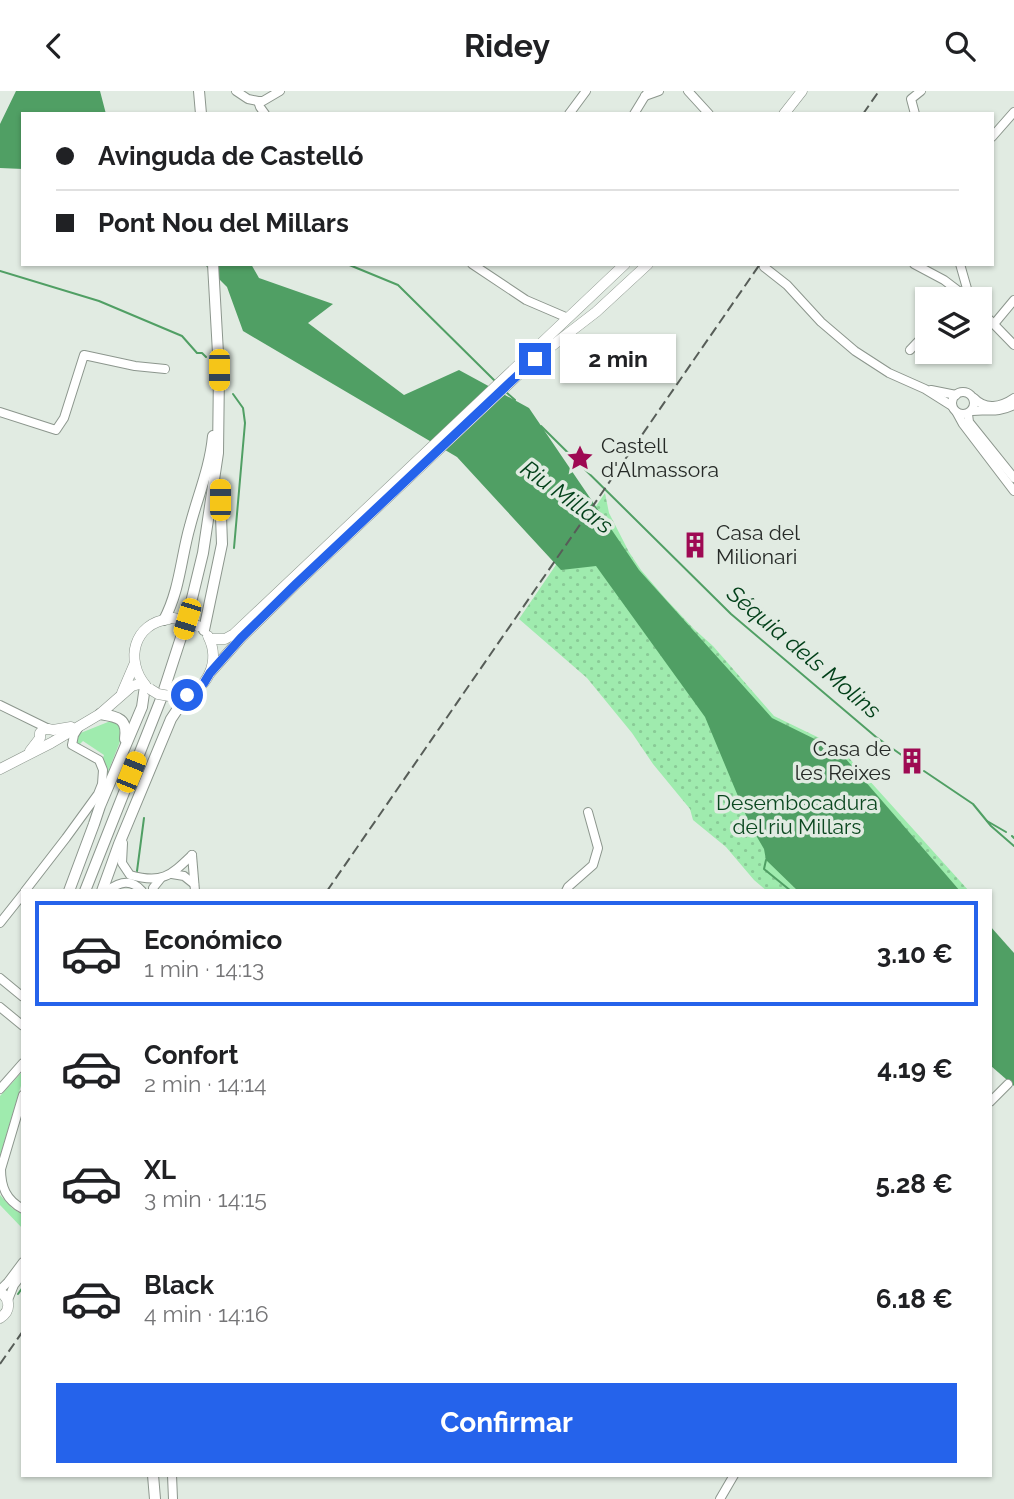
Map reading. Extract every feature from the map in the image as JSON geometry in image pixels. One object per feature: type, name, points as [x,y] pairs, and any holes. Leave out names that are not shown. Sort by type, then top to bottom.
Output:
[{"type":"highway","points":[[199,91],[201,112]]},
{"type":"highway","points":[[86,889],[161,698],[179,646],[203,553],[218,453],[220,411],[213,266]]},
{"type":"highway","points":[[169,619],[190,526],[208,468],[214,420],[220,411]]},
{"type":"highway","points":[[204,632],[222,544],[221,467],[218,453]]},
{"type":"highway","points":[[68,889],[142,707],[146,686]]},
{"type":"highway","points":[[105,889],[119,844],[171,719],[187,695]]},
{"type":"highway","points":[[100,714],[116,717],[123,722],[126,729],[118,762]]},
{"type":"highway","points":[[153,1477],[155,1499]]},
{"type":"main road","points":[[782,112],[794,91]]},
{"type":"main road","points":[[782,112],[803,91]]},
{"type":"main road","points":[[121,695],[134,664],[135,648],[141,633],[155,622],[169,619],[187,621],[204,632],[225,639],[234,634],[532,356],[623,266]]},
{"type":"main road","points":[[532,356],[544,348],[631,266]]},
{"type":"main road","points":[[532,356],[596,312],[647,266]]},
{"type":"main road","points":[[134,664],[146,686],[158,694],[175,697],[187,695],[204,683],[241,638],[356,522]]},
{"type":"main road","points":[[204,632],[213,650],[210,673]]},
{"type":"main road","points":[[0,769],[28,755],[47,736],[80,725],[100,714],[132,686],[146,686]]},
{"type":"main road","points":[[0,1318],[8,1309],[3,1294]]},
{"type":"street","points":[[236,91],[248,99],[258,101],[280,91]]},
{"type":"street","points":[[570,112],[586,91]]},
{"type":"street","points":[[635,112],[647,93],[659,91]]},
{"type":"street","points":[[680,91],[690,93],[707,112]]},
{"type":"street","points":[[914,112],[911,99],[920,91]]},
{"type":"street","points":[[258,101],[264,112]]},
{"type":"street","points":[[994,135],[1014,112]]},
{"type":"street","points":[[475,266],[526,300],[568,318]]},
{"type":"street","points":[[918,266],[952,287]]},
{"type":"street","points":[[960,266],[963,287]]},
{"type":"street","points":[[764,267],[787,285],[821,322],[855,351],[889,373],[926,389],[956,395],[965,392],[980,404],[990,407],[1014,398]]},
{"type":"street","points":[[1014,300],[994,324],[1014,345]]},
{"type":"street","points":[[910,350],[915,345]]},
{"type":"street","points":[[0,412],[56,430],[64,418],[84,355],[164,369]]},
{"type":"street","points":[[926,389],[960,415],[1003,410],[1014,405]]},
{"type":"street","points":[[956,395],[952,400],[954,409],[963,424],[1014,491]]},
{"type":"street","points":[[974,398],[975,405],[970,412],[969,422],[1014,478]]},
{"type":"street","points":[[0,705],[29,719],[47,736]]},
{"type":"street","points":[[26,889],[66,838],[102,784],[103,770],[99,760],[72,745],[80,725]]},
{"type":"street","points":[[567,889],[593,865],[598,848],[589,812]]},
{"type":"street","points":[[130,820],[122,845],[122,863],[130,875],[160,878],[172,874],[192,855],[195,887]]},
{"type":"street","points":[[172,874],[184,876],[195,887]]},
{"type":"street","points":[[153,889],[160,878]]},
{"type":"street","points":[[107,889],[127,882],[140,889]]},
{"type":"street","points":[[0,923],[21,896]]},
{"type":"street","points":[[0,978],[21,995]]},
{"type":"street","points":[[0,1007],[18,1019]]},
{"type":"street","points":[[0,1089],[21,1065]]},
{"type":"street","points":[[992,1101],[1008,1084]]},
{"type":"street","points":[[21,1102],[1,1169],[5,1195],[21,1208]]},
{"type":"street","points":[[3,1294],[21,1265]]},
{"type":"street","points":[[3,1294],[21,1276]]},
{"type":"street","points":[[172,1477],[173,1499]]},
{"type":"street","points":[[720,1499],[733,1477]]},
{"type":"green space","name":"Desembocadura del riu Millars","points":[[605,493],[609,513],[629,552],[665,598],[713,646],[774,716],[840,748],[967,889],[765,889],[726,847],[693,820],[690,809],[587,678],[519,619]]},
{"type":"green space","points":[[113,720],[121,726],[121,739],[106,777],[102,760],[104,755],[83,741],[79,745],[76,742],[78,734]]},
{"type":"green space","points":[[21,1073],[21,1086],[0,1156],[0,1096]]},
{"type":"green space","points":[[0,1195],[21,1214],[21,1227],[0,1205]]},
{"type":"water","points":[[16,91],[100,91],[105,112],[21,112],[21,169],[0,168],[0,124]]},
{"type":"water","name":"Riu Millars","points":[[206,266],[252,266],[259,278],[333,304],[308,323],[404,395],[459,370],[529,408],[639,570],[772,718],[839,751],[958,889],[796,889],[766,860],[764,849],[750,825],[705,717],[596,566],[561,570],[457,457],[243,331],[227,287]]},
{"type":"water","points":[[992,928],[1014,953],[1014,1086],[992,1067]]},
{"type":"waterway","name":"Séquia dels Molins","points":[[352,266],[398,285],[495,381]]},
{"type":"waterway","points":[[0,271],[99,301],[182,336],[197,353],[206,357]]},
{"type":"waterway","name":"Séquia dels Molins","points":[[506,392],[515,400]]},
{"type":"waterway","points":[[233,394],[243,408],[245,423],[234,548]]},
{"type":"waterway","name":"Séquia dels Molins","points":[[541,426],[731,614],[876,737],[903,756]]},
{"type":"waterway","points":[[924,771],[973,804],[991,826],[1014,846]]},
{"type":"waterway","points":[[137,871],[144,818]]},
{"type":"waterway","name":"Séquia dels Molins","points":[[987,821],[1006,832]]},
{"type":"waterway","points":[[766,860],[764,869],[789,889]]},
{"type":"waterway","points":[[18,1294],[21,1290]]},
{"type":"railway","points":[[864,112],[879,91]]},
{"type":"railway","points":[[328,889],[759,266]]},
{"type":"railway","points":[[0,1364],[21,1334]]},
{"type":"place","name":"Castell d'Almassora","points":[[580,458]]},
{"type":"place","name":"Casa del Milionari","points":[[695,545]]},
{"type":"place","name":"Casa de les Reixes","points":[[912,761]]},
{"type":"route","points":[[187,695],[204,683],[241,638],[296,584],[535,359]]}]
